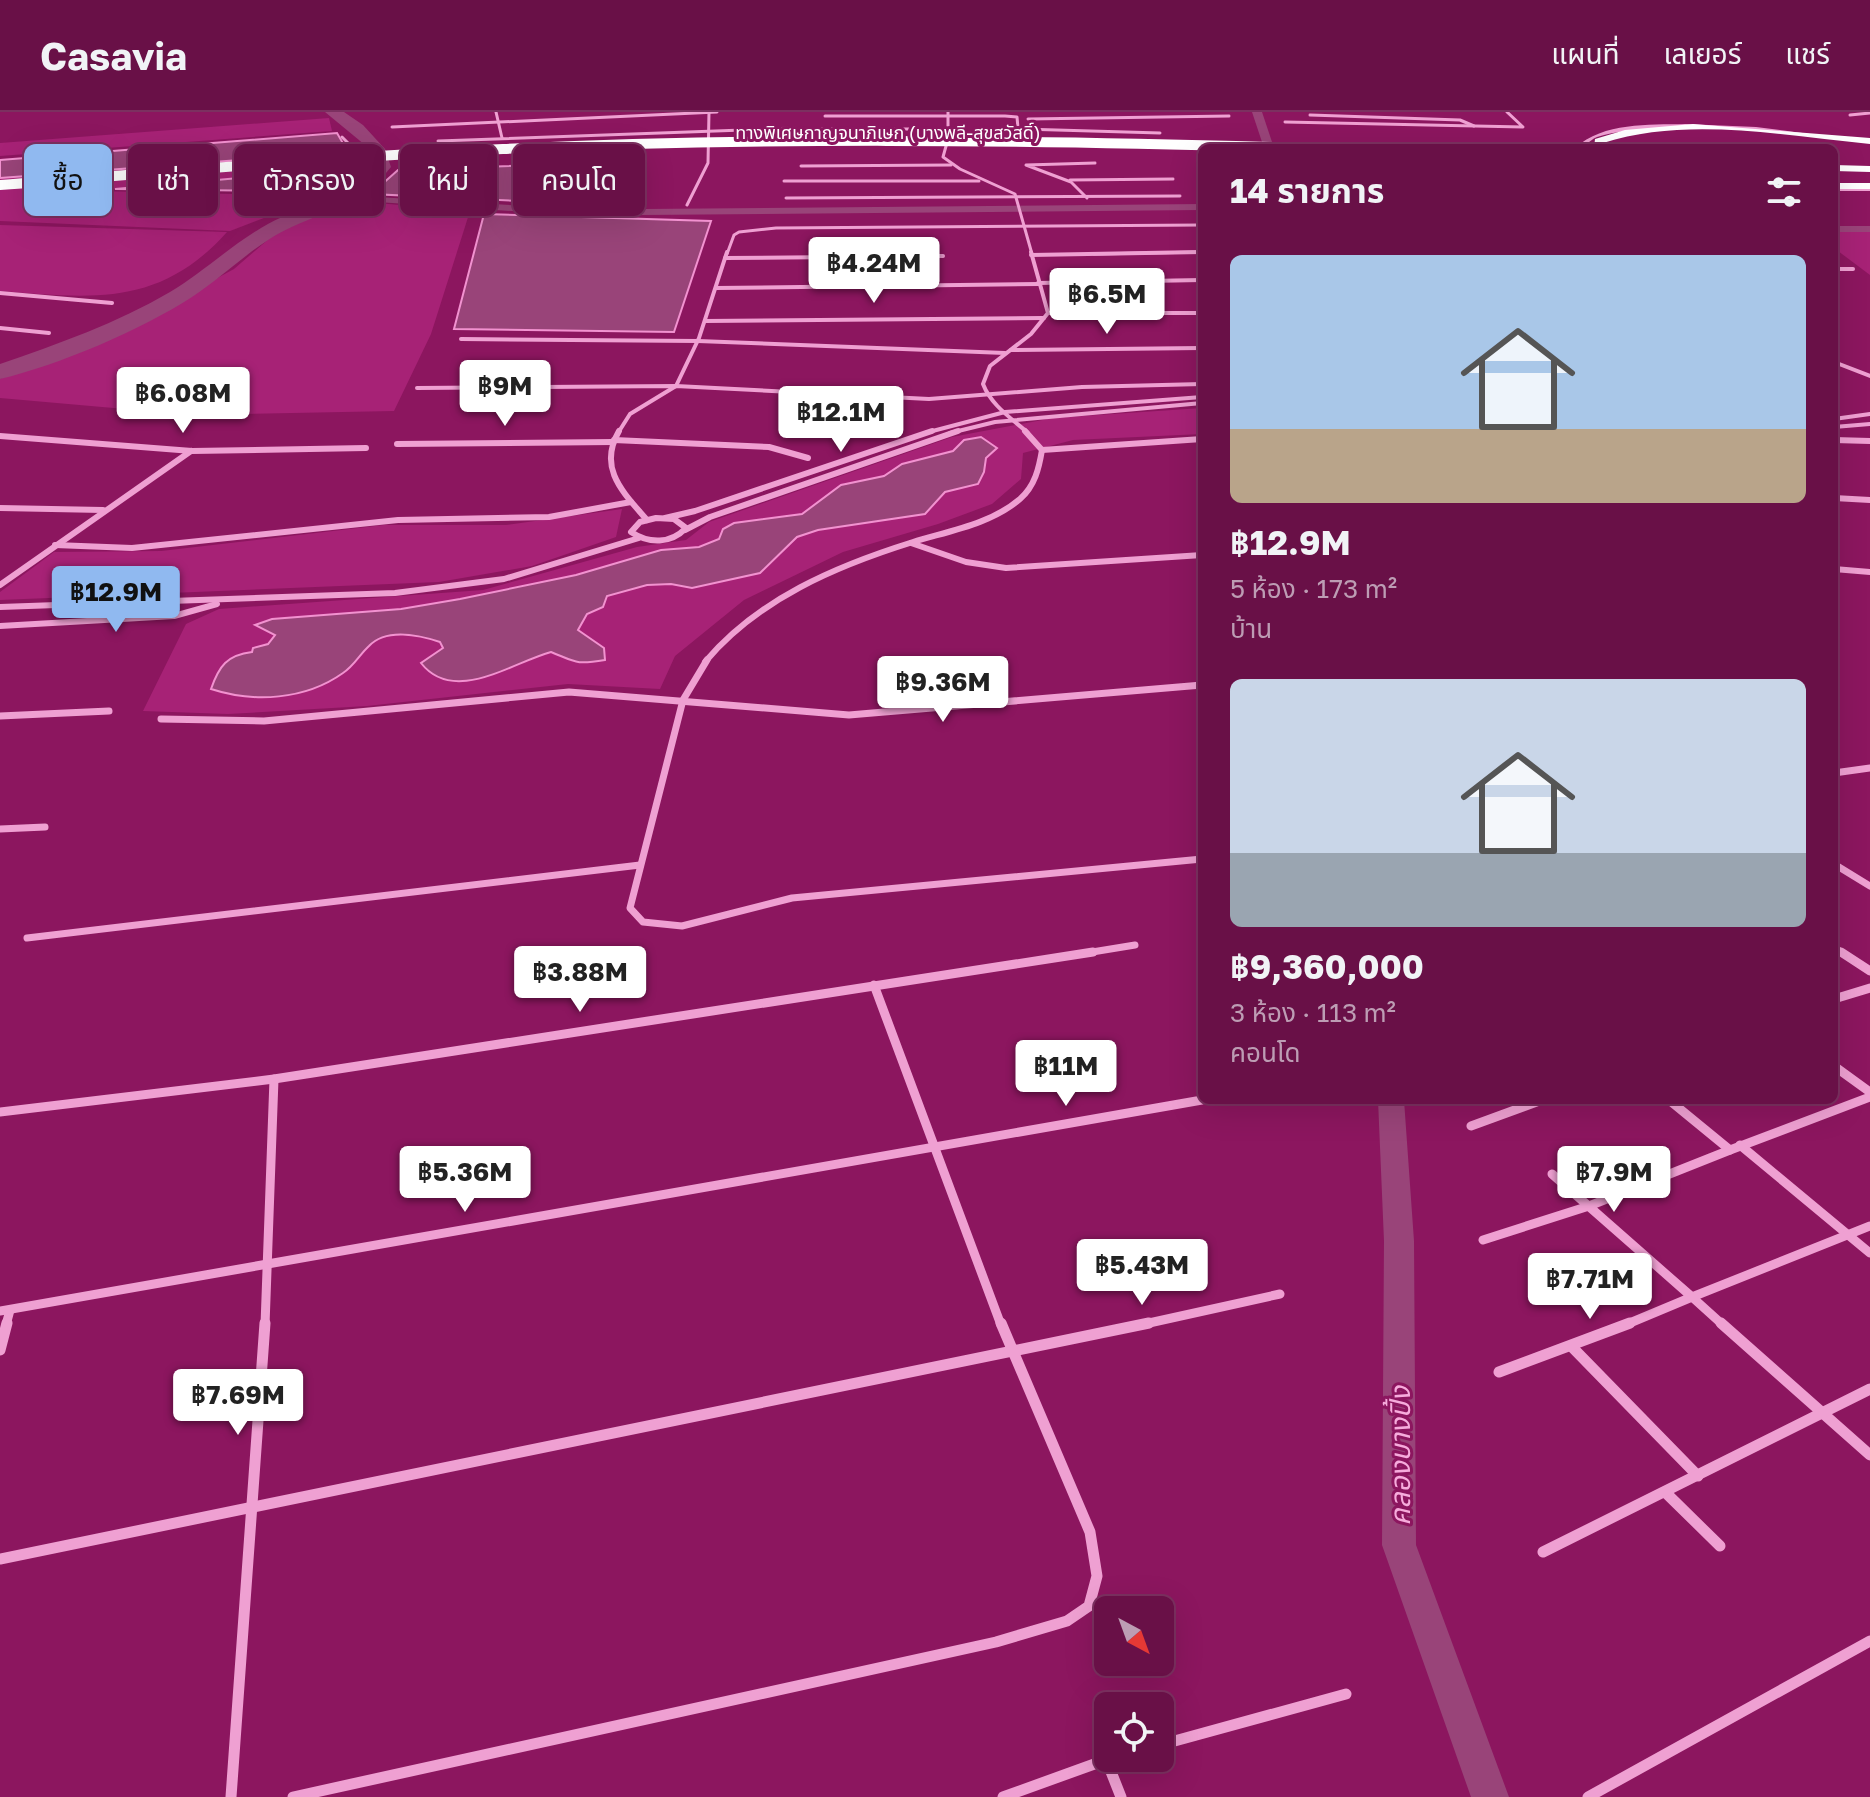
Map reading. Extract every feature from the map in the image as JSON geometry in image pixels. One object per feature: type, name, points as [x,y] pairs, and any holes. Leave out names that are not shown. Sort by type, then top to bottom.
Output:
[{"type":"highway","points":[[1598,144],[1598,141],[1609,136],[1665,128],[1733,129],[1870,143]]},
{"type":"highway","points":[[1650,142],[1675,136],[1718,135],[1870,143]]},
{"type":"highway","name":"ทางพิเศษกาญจนาภิเษก (บางพลี-สุขสวัสดิ์)","points":[[384,156],[600,145],[825,141],[1069,141],[1198,145]]},
{"type":"highway","name":"ทางพิเศษกาญจนาภิเษก (บางพลี-สุขสวัสดิ์)","points":[[645,151],[884,146],[1198,150]]},
{"type":"highway","points":[[645,152],[1065,152],[1172,157]]},
{"type":"highway","name":"ทางพิเศษกาญจนาภิเษก (บางพลี-สุขสวัสดิ์)","points":[[0,188],[332,165],[513,156]]},
{"type":"highway","points":[[1838,164],[1870,175]]},
{"type":"highway","name":"ทางพิเศษกาญจนาภิเษก (บางพลี-สุขสวัสดิ์)","points":[[0,188],[234,168]]},
{"type":"highway","points":[[1838,181],[1870,175]]},
{"type":"street","points":[[496,112],[502,138]]},
{"type":"street","points":[[687,205],[708,163],[709,112]]},
{"type":"street","points":[[392,127],[717,112]]},
{"type":"street","points":[[1139,112],[1141,117]]},
{"type":"street","points":[[1285,122],[1523,127],[1507,112]]},
{"type":"street","points":[[1850,115],[1870,113]]},
{"type":"street","points":[[947,114],[943,157],[967,175],[1004,187],[1016,197],[1020,211],[1046,316],[1042,325],[985,371],[983,381],[987,395],[1042,450]]},
{"type":"street","points":[[1310,115],[1447,119],[1473,125]]},
{"type":"street","points":[[825,116],[1014,116],[1019,119],[1018,128],[1022,129],[1160,133]]},
{"type":"street","points":[[1028,119],[1229,116]]},
{"type":"street","points":[[1580,144],[1599,134],[1669,125],[1731,126],[1870,143]]},
{"type":"street","points":[[438,141],[795,128]]},
{"type":"street","points":[[814,129],[947,129]]},
{"type":"street","points":[[342,137],[347,144]]},
{"type":"street","points":[[1087,198],[1081,188],[1067,180],[1026,165],[1095,163]]},
{"type":"street","points":[[801,166],[951,165]]},
{"type":"street","points":[[1067,180],[1173,179]]},
{"type":"street","points":[[784,181],[987,181]]},
{"type":"street","points":[[786,198],[1180,196]]},
{"type":"street","points":[[647,520],[614,481],[611,452],[614,441],[630,414],[676,386],[698,341],[734,235],[747,230],[1198,225]]},
{"type":"street","points":[[1031,255],[1198,252]]},
{"type":"street","points":[[725,258],[943,256]]},
{"type":"street","points":[[1838,269],[1853,269]]},
{"type":"street","points":[[716,288],[1198,280]]},
{"type":"street","points":[[0,293],[112,303]]},
{"type":"street","points":[[705,321],[1198,313]]},
{"type":"street","points":[[0,328],[49,333]]},
{"type":"street","points":[[461,339],[698,341],[1009,351],[1198,348]]},
{"type":"street","points":[[1838,364],[1870,376]]},
{"type":"street","points":[[417,388],[676,386],[929,399],[1098,386],[1198,384]]},
{"type":"street","points":[[639,538],[632,529],[647,520],[695,511],[915,436],[1005,412],[1198,400]]},
{"type":"street","points":[[0,607],[223,602],[395,593],[504,579],[562,564],[639,538],[664,540],[710,517],[960,430],[1013,418],[1198,400]]},
{"type":"street","points":[[1838,418],[1870,414]]},
{"type":"street","points":[[1838,427],[1870,424]]},
{"type":"street","points":[[0,436],[192,451],[366,448]]},
{"type":"street","points":[[1042,450],[1198,439]]},
{"type":"street","points":[[1838,440],[1870,441]]},
{"type":"street","points":[[397,444],[614,441],[769,447],[808,458]]},
{"type":"street","points":[[1862,441],[1870,449]]},
{"type":"street","points":[[1042,450],[1037,477],[1017,501],[983,519],[835,568],[765,608],[704,662],[691,680],[683,700],[630,908],[643,922],[682,926],[792,898],[1198,859]]},
{"type":"street","points":[[0,585],[103,510],[192,451]]},
{"type":"street","points":[[1838,498],[1870,500]]},
{"type":"street","points":[[55,545],[132,548],[398,520],[549,517],[631,502]]},
{"type":"street","points":[[0,508],[103,510]]},
{"type":"street","points":[[665,518],[681,521],[685,530]]},
{"type":"street","points":[[909,543],[966,562],[1006,568],[1198,555]]},
{"type":"street","points":[[1838,569],[1870,572]]},
{"type":"street","points":[[0,626],[174,616],[197,612],[223,602]]},
{"type":"street","points":[[161,719],[231,722],[293,720],[569,692],[849,715],[1198,685]]},
{"type":"street","points":[[0,716],[109,711]]},
{"type":"street","points":[[1838,772],[1870,768]]},
{"type":"street","points":[[0,829],[45,827]]},
{"type":"street","points":[[27,938],[640,865]]},
{"type":"street","points":[[1838,866],[1870,886]]},
{"type":"street","points":[[0,1112],[274,1079],[1135,945]]},
{"type":"street","points":[[1838,950],[1870,971]]},
{"type":"street","points":[[293,1797],[996,1642],[1067,1621],[1089,1606],[1097,1576],[1090,1532],[1012,1353],[874,985]]},
{"type":"street","points":[[1838,998],[1870,988]]},
{"type":"street","points":[[1838,1069],[1870,1094]]},
{"type":"street","points":[[231,1797],[269,1266],[274,1079]]},
{"type":"street","points":[[1483,1240],[1589,1206],[1870,1094]]},
{"type":"street","points":[[0,1350],[5,1311],[1198,1101]]},
{"type":"street","points":[[1471,1126],[1531,1104]]},
{"type":"street","points":[[1674,1104],[1870,1253]]},
{"type":"street","points":[[1552,1174],[1870,1455]]},
{"type":"street","points":[[1499,1372],[1572,1347],[1870,1226]]},
{"type":"street","points":[[0,1559],[1012,1353],[1280,1294]]},
{"type":"street","points":[[1572,1347],[1698,1476]]},
{"type":"street","points":[[1543,1552],[1870,1389]]},
{"type":"street","points":[[1665,1492],[1720,1546]]},
{"type":"street","points":[[1588,1797],[1870,1641]]},
{"type":"street","points":[[1174,1741],[1346,1694]]},
{"type":"street","points":[[1003,1797],[1094,1764]]},
{"type":"street","points":[[1112,1772],[1121,1797]]},
{"type":"shaded area","points":[[329,118],[332,131],[112,148],[112,144],[24,144],[24,154],[0,156],[0,143]]},
{"type":"shaded area","points":[[337,133],[343,144],[234,144],[234,161],[218,162],[218,144],[200,144]]},
{"type":"shaded area","points":[[128,150],[128,168],[112,170],[112,151]]},
{"type":"shaded area","points":[[24,158],[24,176],[0,178],[0,160]]},
{"type":"shaded area","points":[[234,161],[234,179],[218,180],[218,162]]},
{"type":"shaded area","points":[[497,166],[513,166],[513,201],[497,200]]},
{"type":"shaded area","points":[[128,169],[128,188],[112,190],[112,170]]},
{"type":"shaded area","points":[[398,170],[400,195],[384,195],[384,182]]},
{"type":"shaded area","points":[[24,176],[24,216],[112,216],[112,191],[128,192],[128,216],[218,216],[218,194],[234,194],[234,216],[269,216],[230,231],[0,221],[0,178]]},
{"type":"shaded area","points":[[234,178],[234,190],[218,190],[218,180]]},
{"type":"shaded area","points":[[384,204],[400,205],[400,216],[468,216],[431,334],[394,411],[193,415],[0,398],[0,379],[127,327],[234,269],[286,224],[310,216],[384,216]]},
{"type":"shaded area","points":[[483,216],[711,221],[674,332],[454,329]]},
{"type":"shaded area","points":[[0,225],[227,232],[201,257],[176,274],[149,286],[122,293],[64,295],[0,291]]},
{"type":"shaded area","points":[[1838,232],[1870,232],[1870,275],[1838,251]]},
{"type":"shaded area","points":[[1198,408],[1198,434],[1073,440],[1023,453],[1021,479],[992,504],[938,524],[843,552],[744,600],[675,656],[660,689],[568,684],[367,706],[228,714],[143,711],[186,624],[219,609],[483,590],[637,547],[686,540],[709,522],[952,437],[1053,418]]},
{"type":"shaded area","points":[[981,437],[997,448],[986,458],[978,484],[945,492],[925,514],[818,530],[797,537],[760,573],[692,588],[671,584],[647,585],[607,596],[603,607],[587,614],[578,630],[604,648],[605,660],[576,662],[551,652],[483,677],[450,681],[434,675],[421,663],[443,648],[440,642],[413,635],[393,635],[376,640],[347,670],[328,682],[296,694],[244,696],[211,689],[217,674],[230,659],[268,644],[275,635],[255,625],[272,619],[401,609],[576,575],[661,550],[699,547],[719,539],[723,529],[734,523],[802,514],[841,485],[884,476],[902,464],[953,451],[964,440]]},
{"type":"shaded area","points":[[622,509],[616,537],[532,566],[439,582],[0,600],[0,592],[54,552],[161,551],[384,525],[506,525]]},
{"type":"waterway","points":[[0,372],[134,320],[188,291],[266,233],[343,198],[370,180],[382,167],[376,149],[357,128],[333,112]]},
{"type":"waterway","name":"คลองบางปิ้ง","points":[[1257,112],[1268,144]]},
{"type":"waterway","points":[[384,199],[526,209],[643,212],[1198,207]]},
{"type":"waterway","points":[[1838,229],[1870,229]]},
{"type":"waterway","name":"คลองบางปิ้ง","points":[[1391,1104],[1399,1241],[1399,1545],[1490,1797]]}]
